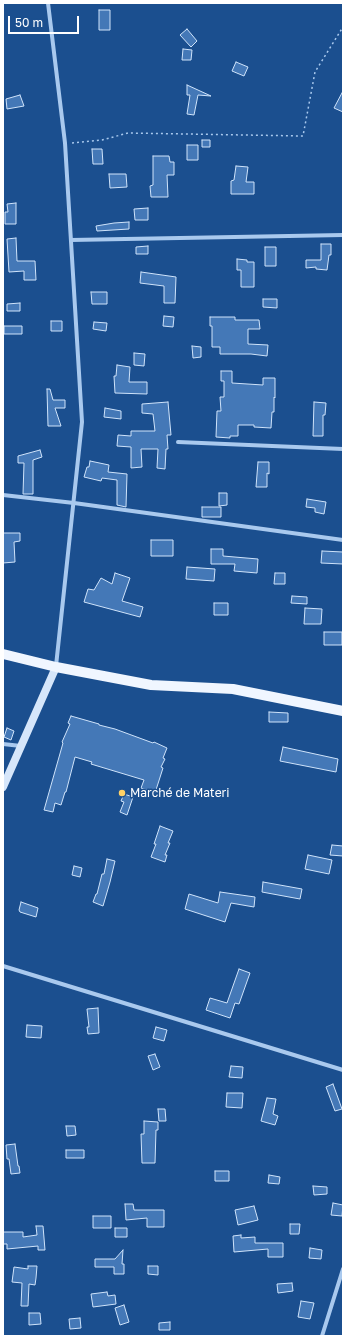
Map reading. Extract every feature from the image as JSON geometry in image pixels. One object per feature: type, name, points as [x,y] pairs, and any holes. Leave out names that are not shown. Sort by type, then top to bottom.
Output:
[{"type":"main road","points":[[3,654],[56,667],[151,685],[233,689],[343,711]]},
{"type":"main road","points":[[3,787],[56,667]]},
{"type":"street","points":[[48,3],[66,143],[82,422],[56,667]]},
{"type":"street","points":[[71,240],[343,235]]},
{"type":"street","points":[[178,442],[343,450]]},
{"type":"street","points":[[3,495],[74,503],[343,540]]},
{"type":"street","points":[[3,744],[21,746]]},
{"type":"street","points":[[3,966],[343,1070]]},
{"type":"street","points":[[322,1336],[343,1269]]},
{"type":"path","points":[[66,143],[102,140],[128,133],[303,136],[315,72],[343,27]]},
{"type":"building","points":[[99,10],[110,10],[110,30],[99,30]]},
{"type":"building","points":[[187,29],[197,41],[191,47],[180,35]]},
{"type":"building","points":[[183,49],[192,50],[191,60],[182,60]]},
{"type":"building","points":[[236,62],[248,67],[244,76],[232,71]]},
{"type":"building","points":[[187,85],[211,96],[198,95],[194,115],[187,114],[190,95],[187,95]]},
{"type":"building","points":[[343,91],[343,112],[334,108]]},
{"type":"building","points":[[20,95],[24,106],[7,109],[6,99]]},
{"type":"building","points":[[202,140],[210,140],[210,147],[202,147]]},
{"type":"building","points":[[187,145],[198,145],[198,160],[187,160]]},
{"type":"building","points":[[92,149],[102,149],[103,164],[93,164]]},
{"type":"building","points":[[153,156],[169,156],[170,162],[174,162],[174,175],[167,175],[168,197],[151,197],[150,186],[153,185]]},
{"type":"building","points":[[236,166],[248,167],[246,182],[254,182],[254,194],[231,194],[231,181],[234,180]]},
{"type":"building","points":[[109,174],[126,174],[127,187],[110,188]]},
{"type":"building","points":[[16,203],[16,224],[5,224],[5,212],[8,212],[7,204]]},
{"type":"building","points":[[148,208],[148,220],[135,220],[134,209]]},
{"type":"building","points":[[129,222],[129,229],[97,231],[96,226],[114,223]]},
{"type":"building","points":[[16,238],[17,261],[35,261],[36,280],[24,280],[24,271],[9,272],[7,239]]},
{"type":"building","points":[[321,244],[331,244],[331,255],[329,255],[327,270],[316,269],[316,267],[306,268],[306,260],[321,260]]},
{"type":"building","points":[[148,246],[148,254],[136,254],[136,247]]},
{"type":"building","points":[[265,247],[276,247],[276,266],[265,266]]},
{"type":"building","points":[[237,259],[247,260],[247,262],[254,262],[254,287],[241,287],[241,270],[237,270]]},
{"type":"building","points":[[141,272],[176,277],[175,303],[164,303],[164,286],[140,283]]},
{"type":"building","points":[[91,292],[107,292],[107,304],[92,304]]},
{"type":"building","points":[[263,299],[277,299],[277,308],[263,307]]},
{"type":"building","points":[[20,303],[20,311],[7,311],[7,304]]},
{"type":"building","points":[[164,316],[174,317],[173,327],[163,326]]},
{"type":"building","points":[[210,317],[235,317],[235,320],[259,320],[260,329],[248,329],[248,344],[268,345],[267,356],[251,354],[220,354],[220,347],[212,347],[212,326],[210,326]]},
{"type":"building","points":[[51,321],[62,321],[62,331],[51,331]]},
{"type":"building","points":[[94,322],[107,323],[106,331],[93,329]]},
{"type":"building","points":[[4,326],[22,326],[22,334],[4,334]]},
{"type":"building","points":[[192,346],[201,347],[201,357],[193,358]]},
{"type":"building","points":[[134,353],[145,354],[144,366],[134,365]]},
{"type":"building","points":[[117,365],[130,367],[129,382],[147,382],[147,394],[115,393],[114,376],[116,376]]},
{"type":"building","points":[[221,371],[232,371],[232,383],[263,385],[263,378],[275,378],[274,412],[272,412],[271,428],[254,427],[254,425],[238,425],[238,436],[230,436],[230,438],[216,437],[217,411],[221,411],[220,397],[224,397],[224,381],[221,381]]},
{"type":"building","points":[[47,389],[50,389],[53,400],[65,400],[65,408],[55,408],[61,426],[48,426]]},
{"type":"building","points":[[168,402],[171,435],[167,435],[168,449],[166,449],[165,469],[157,468],[158,449],[141,449],[142,467],[131,468],[131,447],[117,446],[118,435],[131,436],[131,431],[155,431],[153,414],[142,413],[142,404]]},
{"type":"building","points":[[314,402],[326,403],[325,415],[323,415],[323,436],[313,436]]},
{"type":"building","points":[[105,408],[121,411],[121,419],[104,417]]},
{"type":"building","points":[[40,450],[42,457],[33,460],[33,494],[23,494],[24,463],[18,463],[18,456]]},
{"type":"building","points":[[90,461],[109,465],[108,472],[127,474],[126,507],[117,505],[117,480],[102,478],[101,481],[84,477]]},
{"type":"building","points":[[258,462],[269,462],[267,487],[256,487]]},
{"type":"building","points":[[219,493],[227,493],[227,505],[219,506]]},
{"type":"building","points":[[307,499],[326,502],[324,514],[315,512],[315,508],[306,507]]},
{"type":"building","points":[[202,507],[221,507],[221,517],[202,517]]},
{"type":"building","points":[[3,533],[20,533],[20,541],[14,542],[15,562],[3,563]]},
{"type":"building","points":[[151,540],[173,540],[173,556],[151,556]]},
{"type":"building","points":[[211,549],[223,549],[223,556],[258,559],[257,573],[234,571],[235,564],[211,564]]},
{"type":"building","points":[[322,551],[343,552],[343,564],[321,563]]},
{"type":"building","points":[[187,567],[215,569],[214,581],[186,579]]},
{"type":"building","points":[[115,573],[130,578],[122,601],[143,607],[140,617],[84,602],[88,589],[94,590],[101,578],[112,584]]},
{"type":"building","points":[[275,573],[285,573],[285,584],[274,584]]},
{"type":"building","points":[[292,596],[307,597],[307,604],[291,603]]},
{"type":"building","points":[[214,603],[228,603],[228,615],[214,615]]},
{"type":"building","points":[[305,608],[322,609],[321,624],[304,624]]},
{"type":"building","points":[[324,632],[342,632],[342,645],[324,645]]},
{"type":"building","points":[[269,712],[288,713],[288,722],[269,722]]},
{"type":"building","points":[[71,716],[115,729],[153,743],[154,742],[167,748],[163,758],[165,759],[161,767],[163,768],[155,793],[141,788],[144,780],[91,764],[92,762],[75,757],[61,805],[55,803],[53,812],[44,810],[63,743],[62,742],[70,724],[68,723]]},
{"type":"building","points":[[7,728],[14,731],[11,740],[4,737]]},
{"type":"building","points":[[283,747],[338,759],[336,772],[280,761]]},
{"type":"building","points":[[124,794],[133,797],[127,815],[120,812],[124,802],[121,801]]},
{"type":"building","points":[[160,826],[173,831],[168,843],[170,843],[165,855],[167,855],[165,862],[151,857]]},
{"type":"building","points":[[332,845],[343,846],[343,856],[330,855]]},
{"type":"building","points":[[308,855],[332,860],[329,874],[305,869]]},
{"type":"building","points":[[107,859],[115,861],[103,906],[93,902],[97,894],[102,874],[104,874]]},
{"type":"building","points":[[74,866],[82,868],[80,877],[72,875]]},
{"type":"building","points":[[263,882],[302,889],[300,899],[262,892]]},
{"type":"building","points":[[220,892],[255,897],[254,907],[231,903],[225,922],[185,909],[189,894],[218,903]]},
{"type":"building","points":[[21,902],[38,908],[36,917],[20,912]]},
{"type":"building","points":[[239,969],[250,973],[239,1004],[235,1003],[230,1018],[206,1010],[210,998],[227,1003]]},
{"type":"building","points":[[98,1008],[99,1033],[88,1034],[87,1027],[89,1027],[87,1009]]},
{"type":"building","points":[[27,1025],[42,1026],[41,1038],[26,1037]]},
{"type":"building","points":[[156,1027],[167,1030],[164,1041],[153,1038]]},
{"type":"building","points":[[155,1054],[160,1067],[153,1070],[148,1056]]},
{"type":"building","points":[[231,1066],[243,1067],[242,1078],[229,1077]]},
{"type":"building","points":[[333,1084],[342,1109],[335,1111],[326,1087]]},
{"type":"building","points":[[227,1093],[243,1093],[242,1108],[226,1107]]},
{"type":"building","points":[[267,1098],[276,1099],[273,1114],[278,1116],[275,1125],[261,1121]]},
{"type":"building","points":[[158,1109],[165,1109],[166,1121],[159,1121]]},
{"type":"building","points":[[144,1121],[158,1122],[158,1130],[156,1130],[155,1163],[142,1163],[141,1134],[144,1134]]},
{"type":"building","points":[[66,1126],[75,1126],[76,1135],[67,1136]]},
{"type":"building","points":[[15,1144],[20,1173],[11,1174],[9,1159],[7,1159],[6,1145]]},
{"type":"building","points":[[66,1150],[84,1150],[84,1158],[66,1158]]},
{"type":"building","points":[[215,1171],[229,1171],[229,1181],[215,1181]]},
{"type":"building","points":[[269,1175],[280,1177],[279,1184],[268,1183]]},
{"type":"building","points":[[313,1186],[327,1187],[327,1194],[314,1195]]},
{"type":"building","points":[[333,1203],[343,1205],[342,1216],[331,1215]]},
{"type":"building","points":[[125,1204],[133,1204],[134,1210],[164,1210],[164,1227],[147,1227],[147,1218],[126,1220]]},
{"type":"building","points":[[254,1206],[258,1220],[238,1225],[235,1210]]},
{"type":"building","points":[[93,1216],[111,1216],[111,1228],[93,1228]]},
{"type":"building","points":[[290,1224],[300,1224],[299,1234],[290,1234]]},
{"type":"building","points":[[36,1226],[43,1226],[45,1250],[38,1250],[38,1246],[7,1249],[7,1244],[3,1244],[3,1232],[23,1232],[23,1237],[37,1235]]},
{"type":"building","points":[[115,1228],[127,1228],[127,1237],[115,1237]]},
{"type":"building","points":[[241,1235],[241,1238],[255,1237],[255,1243],[283,1243],[283,1257],[268,1257],[268,1249],[234,1252],[233,1236]]},
{"type":"building","points":[[310,1248],[322,1250],[321,1259],[309,1258]]},
{"type":"building","points":[[123,1250],[122,1264],[124,1264],[124,1274],[114,1274],[114,1267],[95,1267],[95,1259],[115,1259]]},
{"type":"building","points":[[28,1266],[37,1266],[35,1285],[29,1284],[28,1306],[21,1306],[22,1283],[12,1282],[14,1267],[28,1269]]},
{"type":"building","points":[[148,1266],[158,1266],[158,1275],[148,1274]]},
{"type":"building","points":[[292,1283],[293,1291],[278,1293],[277,1284]]},
{"type":"building","points":[[107,1292],[108,1296],[115,1295],[116,1304],[93,1307],[91,1294]]},
{"type":"building","points":[[301,1301],[314,1303],[310,1319],[298,1317]]},
{"type":"building","points":[[124,1305],[129,1322],[120,1325],[115,1308]]},
{"type":"building","points":[[29,1313],[40,1313],[41,1324],[29,1325]]},
{"type":"building","points":[[80,1318],[81,1328],[70,1329],[69,1319]]},
{"type":"building","points":[[170,1322],[170,1330],[159,1330],[159,1323]]},
{"type":"place","name":"Marché de Materi","points":[[122,793]]}]
